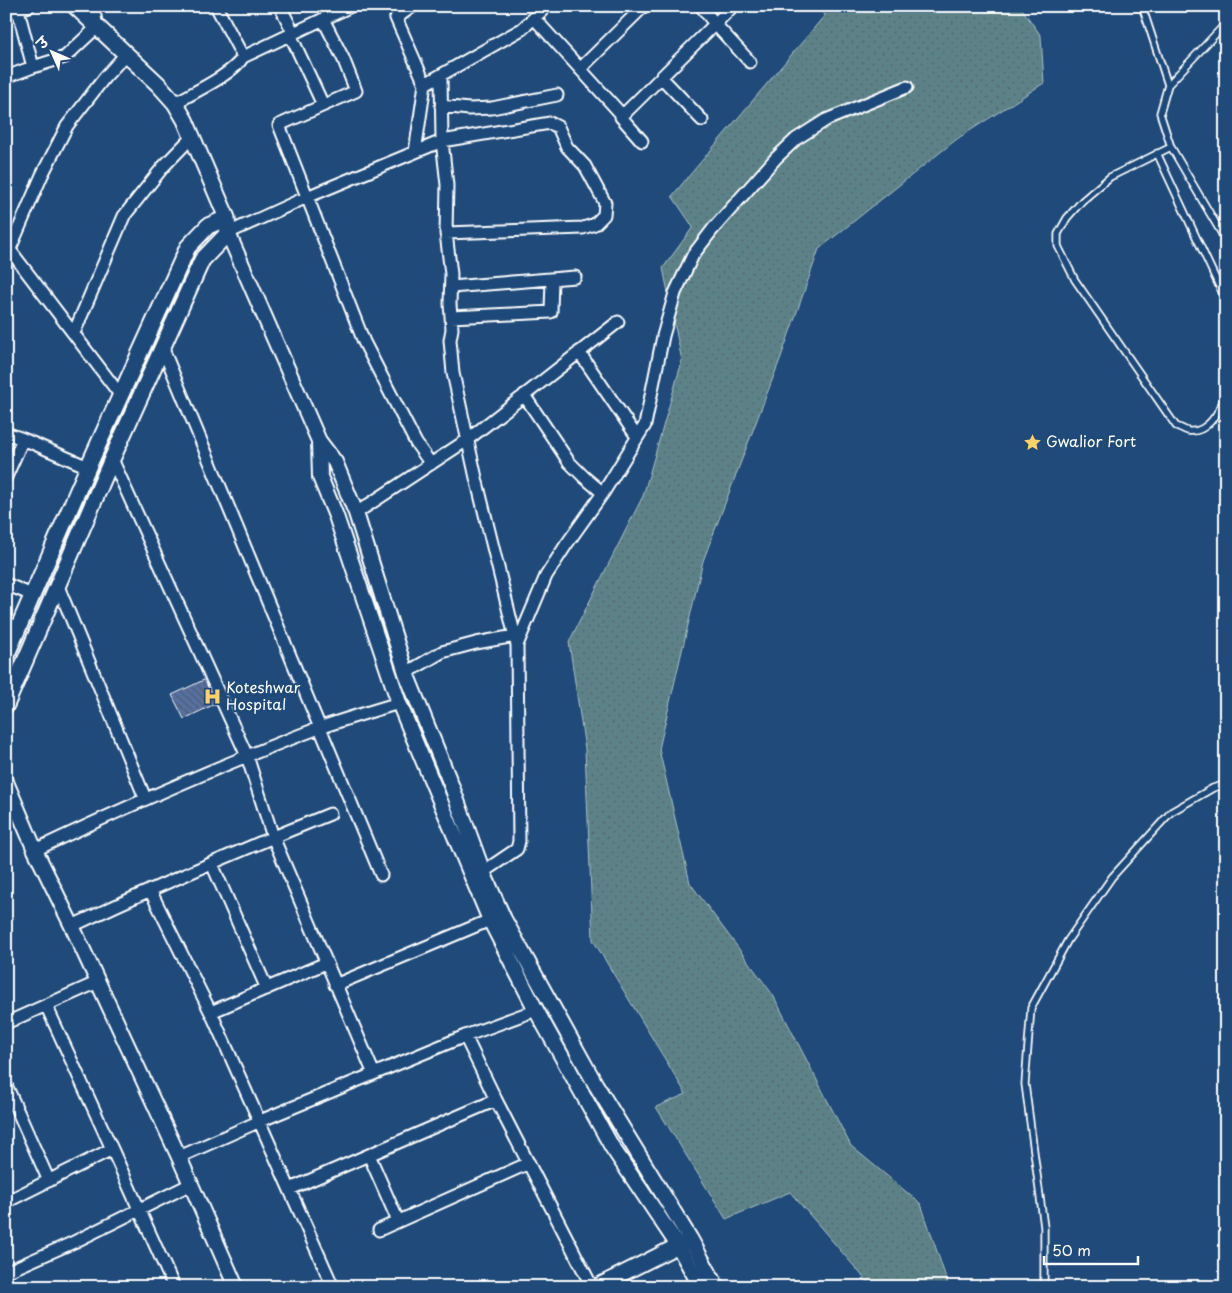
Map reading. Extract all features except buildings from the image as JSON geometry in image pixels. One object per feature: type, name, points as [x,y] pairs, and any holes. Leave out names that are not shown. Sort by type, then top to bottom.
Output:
[{"type":"main road","points":[[75,6],[158,84],[175,103],[185,120],[227,226]]},
{"type":"main road","points":[[6,656],[88,467],[188,247],[208,226],[227,226]]},
{"type":"main road","points":[[6,705],[112,459],[202,260],[227,226]]},
{"type":"street","points":[[6,77],[65,57],[97,27],[93,6]]},
{"type":"street","points":[[216,6],[243,57]]},
{"type":"street","points":[[280,6],[323,105]]},
{"type":"street","points":[[175,103],[229,72],[243,57],[351,6]]},
{"type":"street","points":[[413,6],[396,18],[425,84],[415,152]]},
{"type":"street","points":[[425,84],[522,29],[534,13],[547,6]]},
{"type":"street","points":[[580,69],[644,6]]},
{"type":"street","points":[[701,6],[750,62]]},
{"type":"street","points":[[622,115],[733,6]]},
{"type":"street","points":[[6,13],[24,8],[33,67]]},
{"type":"street","points":[[534,13],[642,141]]},
{"type":"street","points":[[323,19],[343,58],[356,91],[279,124],[364,342],[416,443],[431,464]]},
{"type":"street","points":[[121,396],[74,333],[8,254],[42,175],[67,126],[105,77],[126,54]]},
{"type":"street","points":[[441,75],[442,142],[447,185],[446,233],[451,274],[452,329],[450,340],[453,374],[467,440],[516,641],[519,841],[517,849],[483,872]]},
{"type":"street","points":[[662,77],[702,120]]},
{"type":"street","points":[[516,641],[546,576],[566,544],[603,493],[645,425],[663,336],[675,293],[693,256],[713,228],[776,158],[796,139],[826,120],[907,87]]},
{"type":"street","points":[[441,106],[469,109],[492,108],[557,95]]},
{"type":"street","points":[[446,233],[583,228],[594,224],[604,215],[605,203],[585,166],[567,147],[558,127],[550,123],[442,142],[307,197],[227,226],[319,441],[334,462],[356,513],[406,673],[452,787],[483,872],[504,919],[596,1085],[691,1240],[717,1287]]},
{"type":"street","points":[[74,333],[124,216],[162,167],[192,137]]},
{"type":"street","points":[[451,287],[574,278]]},
{"type":"street","points":[[451,317],[551,312],[552,279]]},
{"type":"street","points":[[356,513],[467,440],[618,322]]},
{"type":"street","points":[[162,349],[381,875]]},
{"type":"street","points":[[579,352],[637,438]]},
{"type":"street","points":[[524,395],[570,462],[603,493]]},
{"type":"street","points":[[6,433],[88,467]]},
{"type":"street","points":[[6,477],[23,439]]},
{"type":"street","points":[[319,441],[320,477],[336,516],[398,702],[490,920],[536,1010],[612,1147],[677,1244],[701,1287]]},
{"type":"street","points":[[112,459],[247,756],[273,837],[374,1074]]},
{"type":"street","points":[[6,584],[32,595]]},
{"type":"street","points":[[58,586],[145,798]]},
{"type":"street","points":[[406,673],[442,652],[476,643],[516,641]]},
{"type":"street","points":[[35,850],[145,798],[247,756],[320,728],[398,702]]},
{"type":"street","points":[[6,782],[35,850],[180,1157],[236,1287]]},
{"type":"street","points":[[72,926],[150,890],[330,814]]},
{"type":"street","points":[[212,864],[267,989]]},
{"type":"street","points":[[150,890],[211,1012],[333,1287]]},
{"type":"street","points":[[335,985],[490,920]]},
{"type":"street","points":[[211,1012],[326,963]]},
{"type":"street","points":[[6,1023],[98,982]]},
{"type":"street","points":[[46,1005],[174,1287]]},
{"type":"street","points":[[180,1157],[260,1120],[465,1036],[536,1010]]},
{"type":"street","points":[[465,1036],[528,1163],[594,1287],[677,1244],[691,1240]]},
{"type":"street","points":[[6,1085],[49,1181]]},
{"type":"street","points":[[290,1189],[496,1100]]},
{"type":"street","points":[[6,1202],[112,1149]]},
{"type":"street","points":[[369,1155],[398,1221]]},
{"type":"street","points":[[379,1230],[528,1163]]},
{"type":"street","points":[[6,1272],[191,1184]]},
{"type":"lane","points":[[1142,6],[1168,84]]},
{"type":"lane","points":[[1226,23],[1168,84],[1160,113],[1171,146],[1226,241]]},
{"type":"lane","points":[[1171,146],[1110,177],[1082,201],[1066,218],[1058,234],[1058,246],[1075,280],[1176,426],[1187,431],[1208,425],[1213,420],[1226,394]]},
{"type":"lane","points":[[1157,153],[1226,301]]},
{"type":"lane","points":[[1044,1287],[1044,1227],[1024,1084],[1031,1008],[1068,940],[1112,877],[1171,812],[1213,788],[1226,784]]},
{"type":"green space","points":[[817,6],[1020,6],[1041,36],[1044,83],[957,139],[819,249],[781,357],[703,561],[659,749],[690,883],[773,995],[851,1146],[921,1204],[949,1287],[872,1287],[790,1192],[726,1219],[656,1107],[686,1094],[593,940],[585,749],[569,642],[643,496],[682,361],[663,268],[693,227],[672,196],[825,15]]},
{"type":"place","name":"Gwalior Fort","points":[[1032,442]]},
{"type":"place","name":"Koteshwar Hospital","points":[[212,697]]}]
